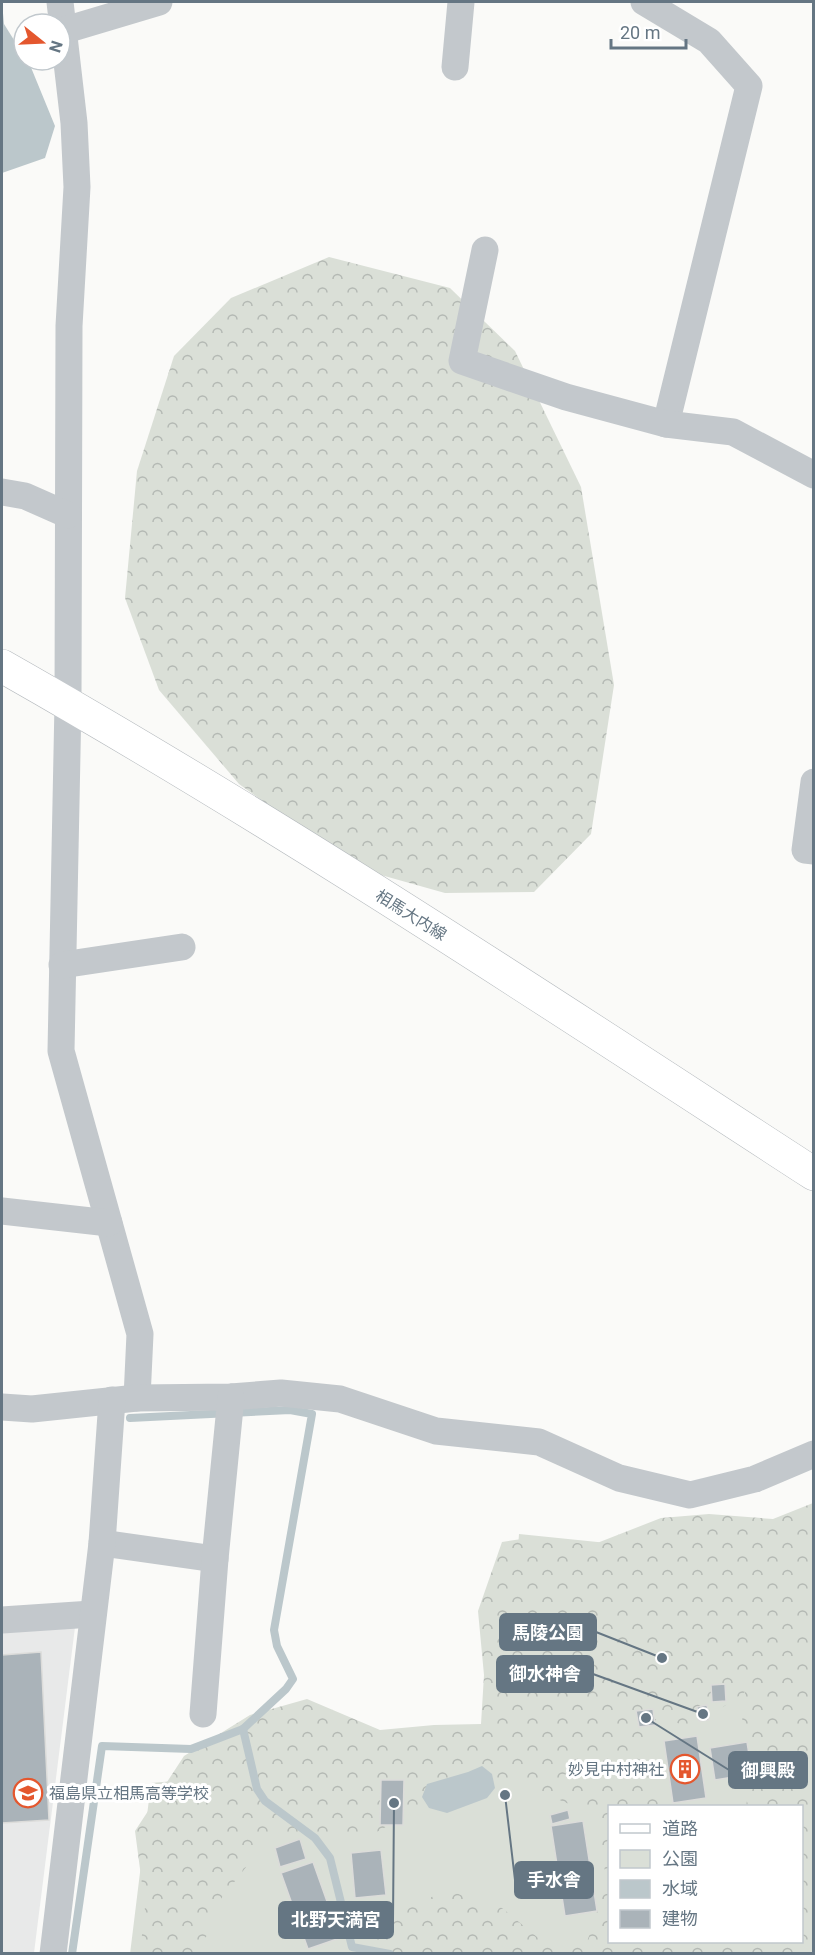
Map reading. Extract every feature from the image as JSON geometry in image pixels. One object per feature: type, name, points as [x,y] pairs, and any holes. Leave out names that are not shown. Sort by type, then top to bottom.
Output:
[{"type":"main road","name":"相馬大内線","points":[[2,666],[68,703],[263,821],[813,1174]]},
{"type":"street","points":[[72,29],[159,2]]},
{"type":"street","points":[[455,67],[461,2]]},
{"type":"street","points":[[644,2],[709,41],[749,86],[666,424]]},
{"type":"street","points":[[53,1953],[92,1614],[125,1399],[140,1334],[61,1051],[68,703],[69,327],[77,187],[74,123],[67,72]]},
{"type":"street","points":[[485,250],[462,361],[566,397],[666,424],[733,432],[813,475]]},
{"type":"street","points":[[2,492],[25,496],[68,515]]},
{"type":"street","points":[[813,782],[805,850],[813,851]]},
{"type":"street","points":[[62,965],[182,947]]},
{"type":"street","points":[[2,1211],[109,1223]]},
{"type":"street","points":[[2,1407],[32,1409],[125,1399],[231,1397],[281,1393],[340,1399],[436,1431],[539,1442],[620,1478],[690,1495],[755,1479],[813,1454]]},
{"type":"street","points":[[203,1714],[231,1397]]},
{"type":"street","points":[[102,1543],[215,1558]]},
{"type":"street","points":[[2,1620],[92,1614]]},
{"type":"shaded area","name":"福島県立相馬高等学校","points":[[75,1627],[34,1953],[2,1954],[2,1632]]},
{"type":"green space","points":[[329,257],[450,288],[515,351],[581,487],[614,685],[591,834],[534,892],[445,893],[356,868],[239,784],[159,690],[125,598],[137,471],[174,356],[231,298]]},
{"type":"green space","points":[[813,1503],[813,1953],[393,1954],[358,1942],[407,1909],[446,1890],[502,1908],[542,1941],[587,1942],[606,1884],[600,1821],[569,1804],[515,1781],[477,1774],[365,1839],[273,1833],[220,1900],[200,1953],[140,1953],[145,1907],[135,1831],[184,1756],[250,1715],[307,1699],[380,1730],[481,1724],[484,1675],[478,1611],[502,1542],[535,1537],[592,1545],[661,1518],[709,1514],[773,1519]]},
{"type":"green space","points":[[519,1534],[813,1564],[813,1953],[130,1954],[151,1783],[503,1752]]},
{"type":"water","points":[[2,2],[4,24],[12,37],[12,72],[33,72],[55,126],[45,158],[2,173]]},
{"type":"water","points":[[482,1766],[492,1774],[495,1788],[487,1798],[447,1813],[429,1808],[422,1797],[427,1784]]},
{"type":"building","points":[[41,1652],[49,1820],[2,1823],[2,1655]]},
{"type":"building","points":[[725,1684],[726,1701],[712,1702],[711,1685]]},
{"type":"building","points":[[707,1705],[709,1720],[699,1721],[697,1707]]},
{"type":"building","points":[[653,1709],[655,1725],[639,1727],[636,1711]]},
{"type":"building","name":"妙見中村神社","points":[[697,1736],[706,1798],[673,1803],[664,1741]]},
{"type":"building","points":[[747,1742],[752,1774],[715,1780],[710,1748]]},
{"type":"building","points":[[381,1780],[404,1780],[403,1825],[380,1825]]},
{"type":"building","points":[[509,1790],[511,1798],[502,1800],[500,1792]]},
{"type":"building","points":[[568,1810],[570,1819],[552,1824],[550,1815]]},
{"type":"building","points":[[583,1821],[597,1911],[565,1916],[551,1826]]},
{"type":"building","points":[[300,1839],[306,1859],[280,1867],[275,1848]]},
{"type":"building","points":[[381,1850],[386,1895],[355,1898],[351,1853]]},
{"type":"building","points":[[313,1862],[340,1938],[308,1949],[281,1873]]},
{"type":"waterway","points":[[72,1954],[102,1746],[191,1749],[243,1729],[286,1689],[293,1679],[277,1646],[274,1630],[312,1414],[290,1410],[130,1418]]},
{"type":"waterway","points":[[243,1729],[257,1789],[265,1801],[315,1838],[330,1858],[352,1947],[390,1954]]},
{"type":"place","name":"馬陵公園","points":[[662,1658]]},
{"type":"place","name":"御水神舎","points":[[703,1714]]},
{"type":"place","name":"御興殿","points":[[646,1718]]},
{"type":"place","name":"妙見中村神社","points":[[685,1769]]},
{"type":"place","name":"福島県立相馬高等学校","points":[[28,1793]]},
{"type":"place","name":"手水舎","points":[[505,1795]]},
{"type":"place","name":"北野天満宮","points":[[394,1803]]}]
